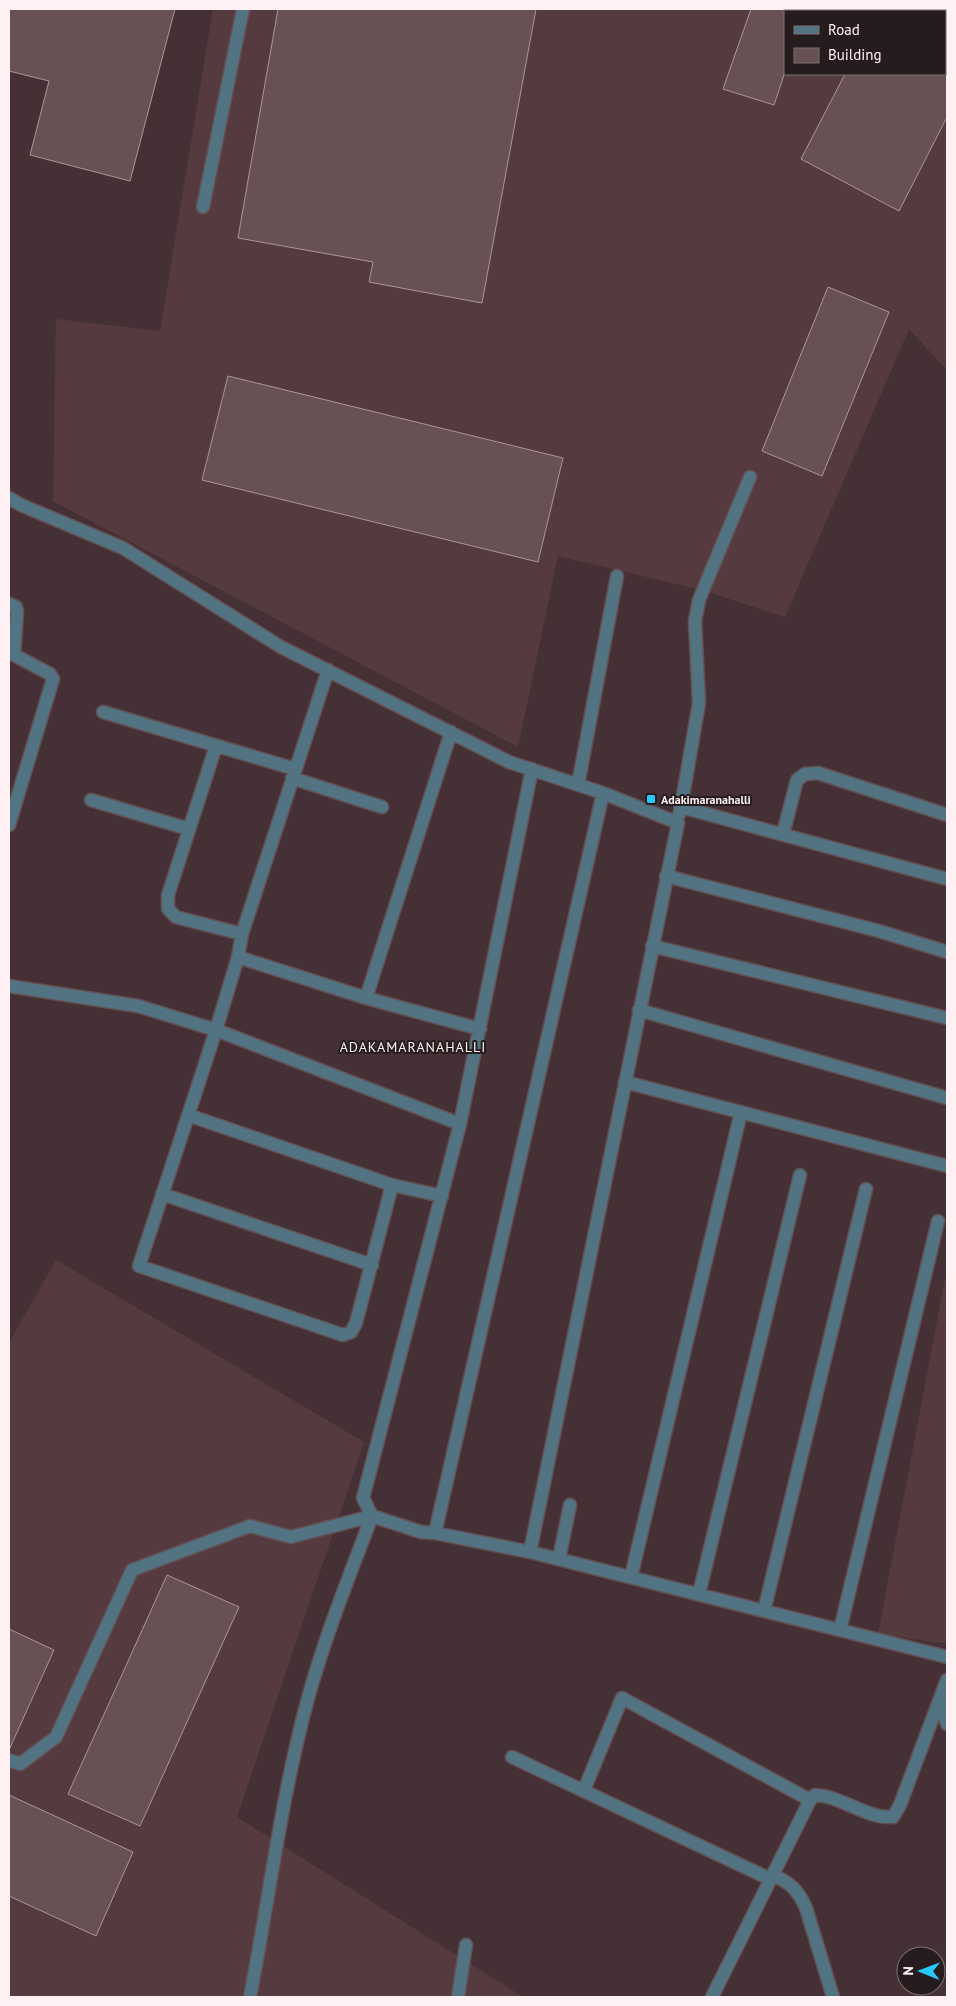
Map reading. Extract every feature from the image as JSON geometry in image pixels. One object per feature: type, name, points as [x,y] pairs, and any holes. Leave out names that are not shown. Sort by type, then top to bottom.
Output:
[{"type":"street","points":[[203,206],[243,9]]},
{"type":"street","points":[[530,1552],[681,807],[699,703],[695,621],[699,600],[750,477]]},
{"type":"street","points":[[9,499],[123,548],[281,647],[509,762],[603,793],[678,822]]},
{"type":"street","points":[[578,785],[617,576]]},
{"type":"street","points":[[9,604],[16,607],[14,655],[50,674],[53,679],[9,825]]},
{"type":"street","points":[[328,670],[242,934],[238,957],[216,1030],[139,1266],[343,1335],[351,1332],[356,1322],[392,1185]]},
{"type":"street","points":[[103,712],[216,746],[382,807]]},
{"type":"street","points":[[366,998],[451,732]]},
{"type":"street","points":[[216,746],[168,895],[168,909],[176,917],[242,934]]},
{"type":"street","points":[[250,1997],[268,1904],[288,1779],[307,1701],[334,1617],[372,1516],[363,1498],[460,1124],[532,769]]},
{"type":"street","points":[[783,834],[797,780],[805,774],[818,772],[947,815]]},
{"type":"street","points":[[435,1533],[603,793]]},
{"type":"street","points":[[91,800],[189,829]]},
{"type":"street","points":[[681,807],[947,879]]},
{"type":"street","points":[[666,876],[879,931],[947,952]]},
{"type":"street","points":[[652,946],[947,1018]]},
{"type":"street","points":[[238,957],[366,998],[480,1029]]},
{"type":"street","points":[[9,986],[138,1006],[216,1030],[460,1124]]},
{"type":"street","points":[[639,1010],[947,1098]]},
{"type":"street","points":[[625,1082],[947,1166]]},
{"type":"street","points":[[631,1577],[740,1112]]},
{"type":"street","points":[[188,1115],[392,1185],[442,1196]]},
{"type":"street","points":[[699,1594],[800,1175]]},
{"type":"street","points":[[764,1611],[866,1188]]},
{"type":"street","points":[[162,1194],[372,1265]]},
{"type":"street","points":[[840,1630],[938,1221]]},
{"type":"street","points":[[559,1559],[570,1505]]},
{"type":"street","points":[[9,1760],[20,1764],[56,1737],[132,1570],[250,1526],[291,1537],[372,1516],[421,1532],[435,1533],[530,1552],[947,1657]]},
{"type":"street","points":[[712,1997],[810,1800],[814,1795],[826,1796],[882,1818],[893,1817],[900,1805],[947,1680]]},
{"type":"street","points":[[584,1790],[622,1698],[810,1800]]},
{"type":"street","points":[[940,1700],[947,1724]]},
{"type":"street","points":[[512,1757],[771,1877],[790,1882],[800,1895],[806,1908],[833,1997]]},
{"type":"street","points":[[458,1997],[466,1945]]},
{"type":"shaded area","points":[[213,9],[947,9],[947,370],[909,329],[785,617],[702,590],[558,556],[518,747],[53,501],[56,319],[160,331]]},
{"type":"shaded area","points":[[56,1260],[364,1442],[237,1817],[523,1997],[9,1997],[9,1343]]},
{"type":"shaded area","points":[[947,1268],[947,1644],[878,1634]]},
{"type":"building","points":[[9,9],[175,9],[130,181],[30,155],[49,81],[9,71]]},
{"type":"building","points":[[278,9],[536,9],[482,303],[369,282],[373,262],[238,238]]},
{"type":"building","points":[[751,9],[785,9],[784,75],[774,105],[723,89]]},
{"type":"building","points":[[947,74],[947,117],[899,211],[801,159],[844,75]]},
{"type":"building","points":[[828,287],[889,312],[822,476],[762,451]]},
{"type":"building","points":[[228,376],[563,458],[538,562],[202,480]]},
{"type":"building","points":[[167,1575],[239,1607],[140,1826],[68,1794]]},
{"type":"building","points":[[9,1629],[54,1650],[9,1750]]},
{"type":"building","points":[[9,1795],[133,1852],[96,1936],[9,1896]]},
{"type":"place","name":"Adakimaranahalli","points":[[651,799]]},
{"type":"district","name":"ADAKAMARANAHALLI","points":[[413,1047]]}]
